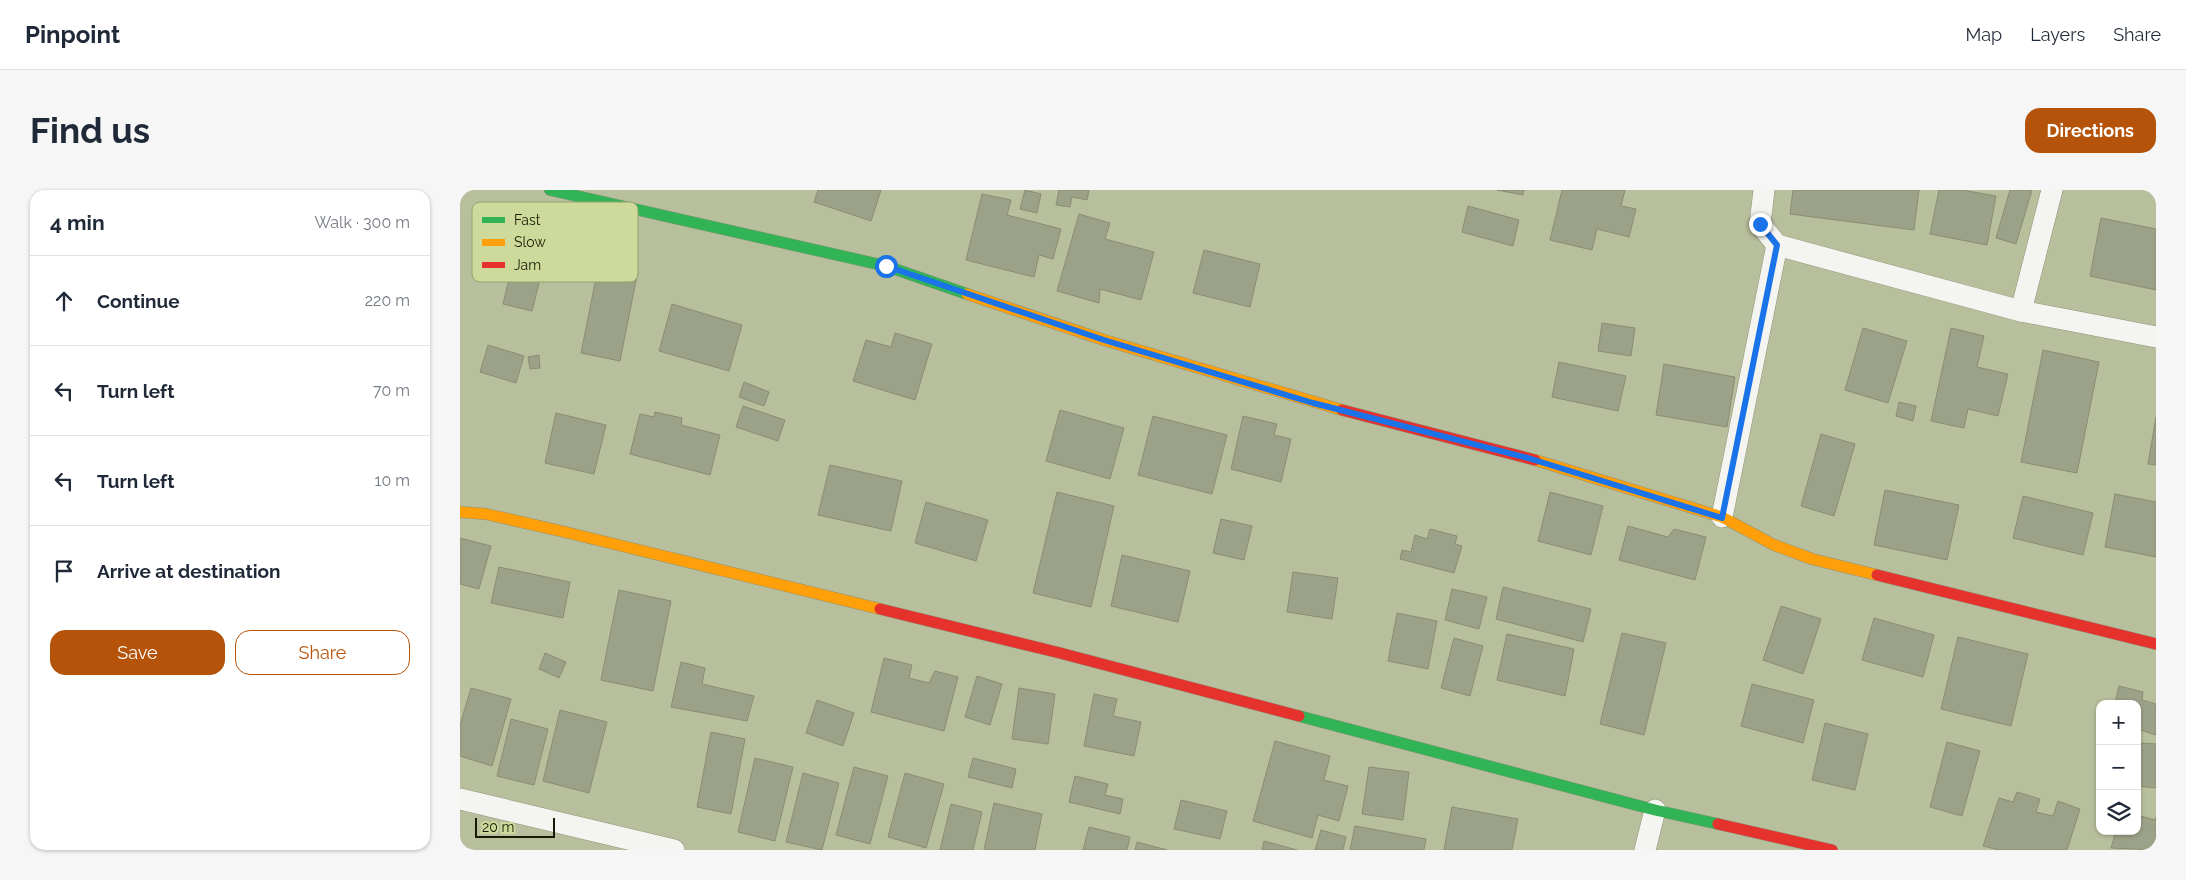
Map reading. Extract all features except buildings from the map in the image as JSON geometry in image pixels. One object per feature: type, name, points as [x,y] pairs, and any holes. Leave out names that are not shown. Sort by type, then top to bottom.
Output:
[{"type":"street","points":[[550,190],[603,202]]},
{"type":"street","points":[[1764,190],[1760,224],[1777,245],[2021,311],[2156,337]]},
{"type":"street","points":[[2021,311],[2052,190]]},
{"type":"street","points":[[638,210],[886,266],[1104,340],[1313,403],[1528,458],[1722,518],[1774,545],[1812,559],[2156,644]]},
{"type":"street","points":[[1722,518],[1777,245]]},
{"type":"street","points":[[460,512],[486,514],[565,532],[1060,653],[1655,810],[1832,850]]},
{"type":"street","points":[[460,799],[674,850]]},
{"type":"street","points":[[1645,850],[1655,810]]},
{"type":"traffic: fast","points":[[550,190],[603,202]]},
{"type":"traffic: fast","points":[[638,210],[886,266],[967,294]]},
{"type":"traffic: fast","points":[[1299,716],[1655,810],[1718,824]]},
{"type":"traffic: slow","points":[[967,294],[1104,340],[1342,410]]},
{"type":"traffic: slow","points":[[1535,460],[1722,517],[1774,545],[1812,559],[1877,575]]},
{"type":"traffic: slow","points":[[460,512],[486,514],[565,532],[880,609]]},
{"type":"traffic: jam","points":[[1342,410],[1535,460]]},
{"type":"traffic: jam","points":[[1877,575],[2156,644]]},
{"type":"traffic: jam","points":[[880,609],[1060,653],[1299,716]]},
{"type":"traffic: jam","points":[[1718,824],[1832,850]]},
{"type":"route","points":[[886,266],[1104,340],[1313,403],[1528,458],[1722,518],[1777,245],[1760,224]]}]
